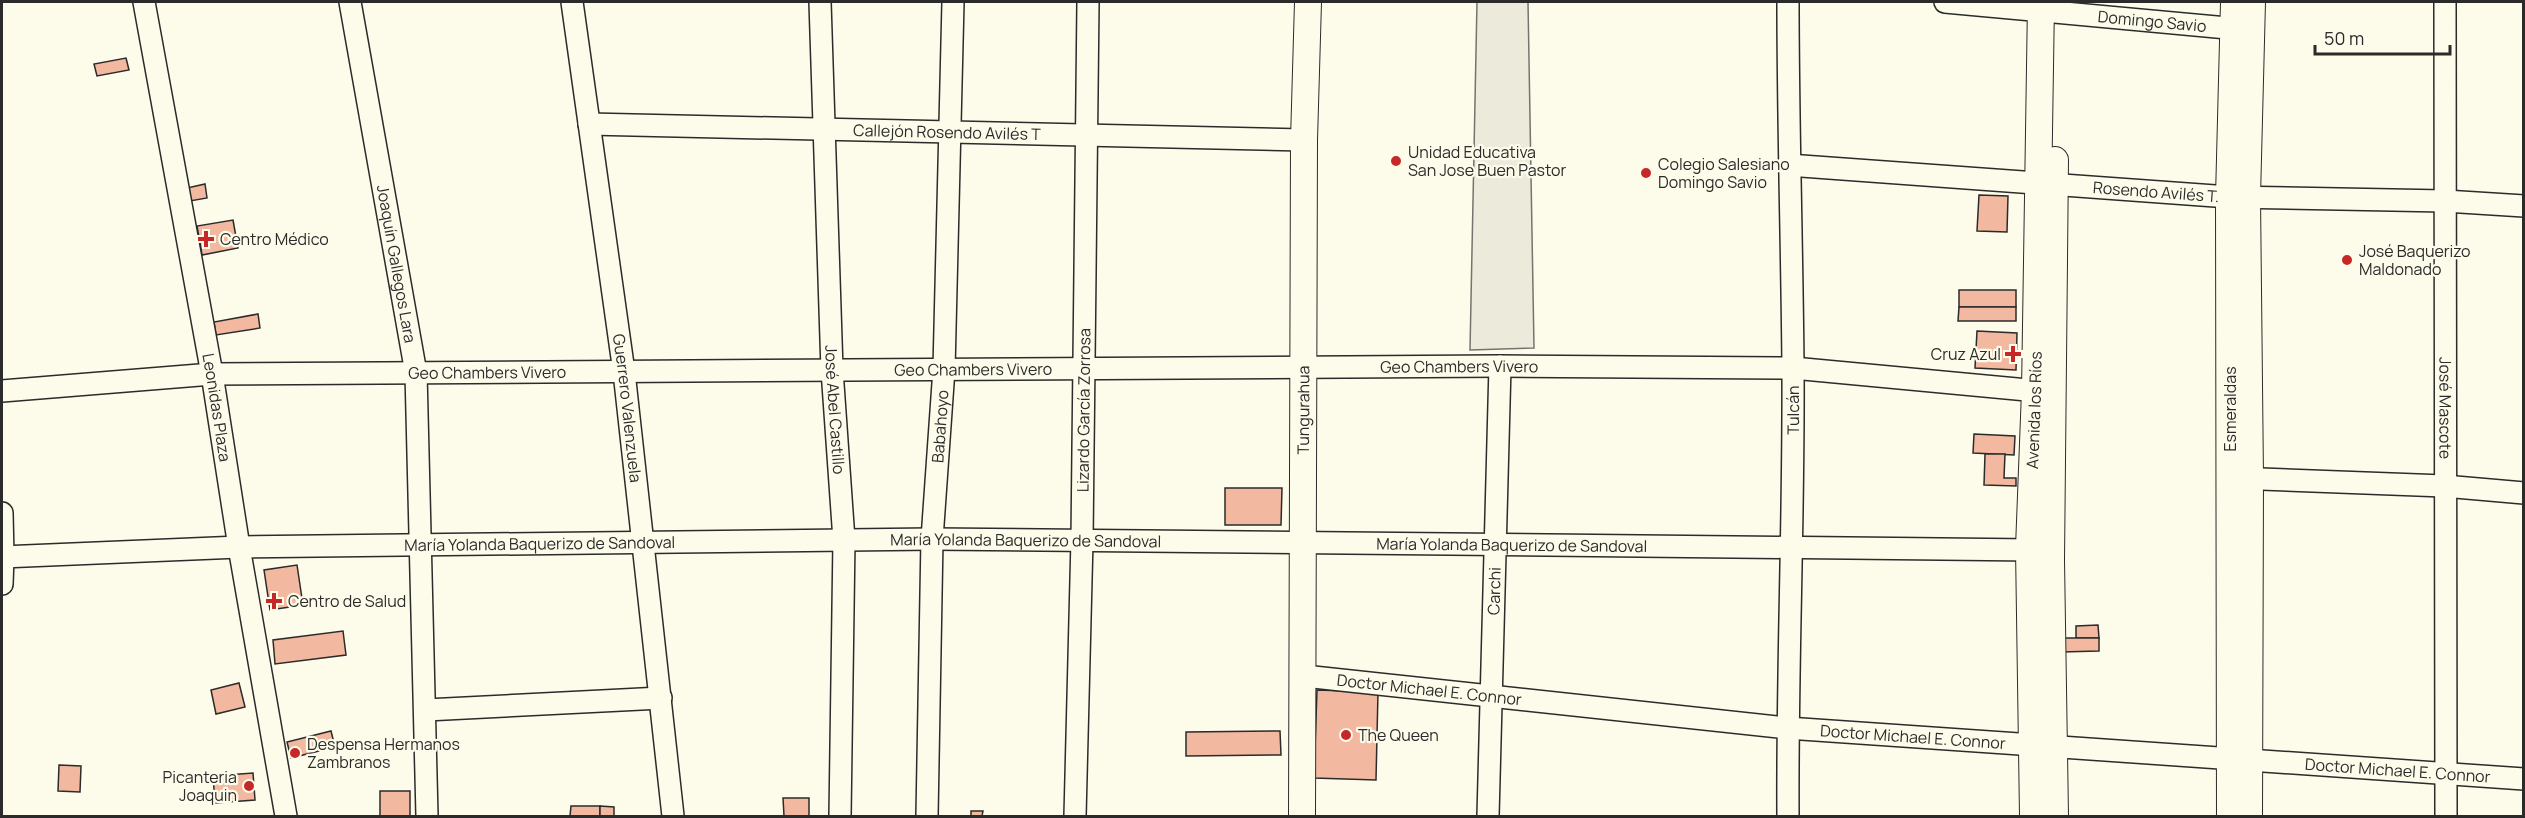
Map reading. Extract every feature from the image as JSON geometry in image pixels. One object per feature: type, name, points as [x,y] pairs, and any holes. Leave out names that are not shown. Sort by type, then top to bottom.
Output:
[{"type":"main road","name":"Tungurahua","points":[[1302,816],[1304,140],[1308,2]]},
{"type":"main road","name":"Esmeraldas","points":[[2234,2],[2242,30],[2238,197],[2240,760],[2249,816]]},
{"type":"main road","name":"Esmeraldas","points":[[2242,30],[2252,2]]},
{"type":"main road","name":"Avenida los Ríos","points":[[2050,7],[2040,549],[2044,746],[2055,816]]},
{"type":"main road","name":"Avenida los Ríos","points":[[2033,816],[2044,746]]},
{"type":"main road","name":"Esmeraldas","points":[[2230,816],[2240,760]]},
{"type":"street","name":"Leonidas Plaza","points":[[144,2],[212,374],[239,547],[286,816]]},
{"type":"street","name":"Joaquín Gallegos Lara","points":[[350,2],[416,373],[427,816]]},
{"type":"street","name":"Guerrero Valenzuela","points":[[572,2],[624,372],[662,698],[673,816]]},
{"type":"street","name":"José Abel Castillo","points":[[820,2],[832,370],[844,540],[840,816]]},
{"type":"street","name":"Babahoyo","points":[[927,816],[932,539],[944,369],[953,2]]},
{"type":"street","name":"Lizardo García Zorrosa","points":[[1075,816],[1082,540],[1088,2]]},
{"type":"street","name":"Tulcán","points":[[1788,2],[1788,165],[1793,368],[1787,728],[1788,816]]},
{"type":"street","name":"Domingo Savio","points":[[1945,2],[2050,7],[2242,30]]},
{"type":"street","name":"José Mascote","points":[[2445,2],[2446,816]]},
{"type":"street","name":"Callejón Rosendo Avilés T","points":[[589,124],[1304,140]]},
{"type":"street","name":"Rosendo Avilés T.","points":[[1788,165],[2238,197],[2445,201],[2523,206]]},
{"type":"street","name":"Geo Chambers Vivero","points":[[2,391],[212,374],[1500,366],[1793,368],[2044,392]]},
{"type":"street","name":"Carchi","points":[[1488,816],[1500,366]]},
{"type":"street","points":[[2240,478],[2444,486],[2523,493]]},
{"type":"street","points":[[2,513],[2,584]]},
{"type":"street","name":"María Yolanda Baquerizo de Sandoval","points":[[2,557],[239,547],[932,539],[2040,549]]},
{"type":"street","name":"Doctor Michael E. Connor","points":[[1304,676],[1787,728],[2523,779]]},
{"type":"street","points":[[426,710],[662,698]]},
{"type":"shaded area","points":[[1477,2],[1528,2],[1534,348],[1470,350]]},
{"type":"building","points":[[126,58],[129,70],[97,76],[94,64]]},
{"type":"building","points":[[205,184],[207,198],[190,201],[187,188]]},
{"type":"building","points":[[1979,195],[2008,196],[2007,232],[1977,231]]},
{"type":"building","points":[[233,220],[238,248],[202,255],[197,226]]},
{"type":"building","points":[[1959,290],[2016,290],[2016,307],[1959,307]]},
{"type":"building","points":[[1959,307],[2016,307],[2016,321],[1958,321]]},
{"type":"building","points":[[258,314],[260,328],[216,335],[214,322]]},
{"type":"building","points":[[1977,331],[2017,333],[2016,370],[1975,368]]},
{"type":"building","points":[[1974,434],[2015,436],[2014,455],[1973,453]]},
{"type":"building","points":[[1985,454],[2005,454],[2004,478],[2016,478],[2016,486],[1984,485]]},
{"type":"building","points":[[1225,488],[1282,488],[1281,525],[1225,525]]},
{"type":"building","points":[[297,565],[303,605],[270,610],[264,570]]},
{"type":"building","points":[[2098,625],[2099,638],[2076,638],[2076,626]]},
{"type":"building","points":[[343,631],[346,655],[275,664],[273,640]]},
{"type":"building","points":[[2061,638],[2099,638],[2099,651],[2061,652]]},
{"type":"building","points":[[239,683],[245,707],[216,714],[211,690]]},
{"type":"building","name":"The Queen","points":[[1317,690],[1378,692],[1376,780],[1314,778]]},
{"type":"building","points":[[331,731],[335,747],[291,758],[287,742]]},
{"type":"building","points":[[1280,731],[1281,755],[1186,756],[1186,732]]},
{"type":"building","points":[[59,765],[81,766],[80,792],[58,791]]},
{"type":"building","points":[[253,773],[255,800],[215,803],[213,776]]},
{"type":"building","points":[[380,791],[410,791],[410,816],[380,816]]},
{"type":"building","points":[[783,798],[809,798],[809,816],[784,816]]},
{"type":"building","points":[[571,806],[600,806],[600,816],[570,816]]},
{"type":"building","points":[[600,806],[614,807],[614,816],[600,816]]},
{"type":"building","points":[[971,811],[983,811],[982,816],[971,816]]},
{"type":"place","name":"Unidad Educativa San Jose Buen Pastor","points":[[1396,161]]},
{"type":"place","name":"Colegio Salesiano Domingo Savio","points":[[1646,173]]},
{"type":"place","name":"Centro Médico","points":[[206,239]]},
{"type":"place","name":"José Baquerizo Maldonado","points":[[2347,260]]},
{"type":"place","name":"Cruz Azul","points":[[2013,354]]},
{"type":"place","name":"Centro de Salud","points":[[274,601]]},
{"type":"place","name":"The Queen","points":[[1346,735]]},
{"type":"place","name":"Despensa Hermanos Zambranos","points":[[295,753]]},
{"type":"place","name":"Picanteria Joaquin","points":[[249,786]]}]
